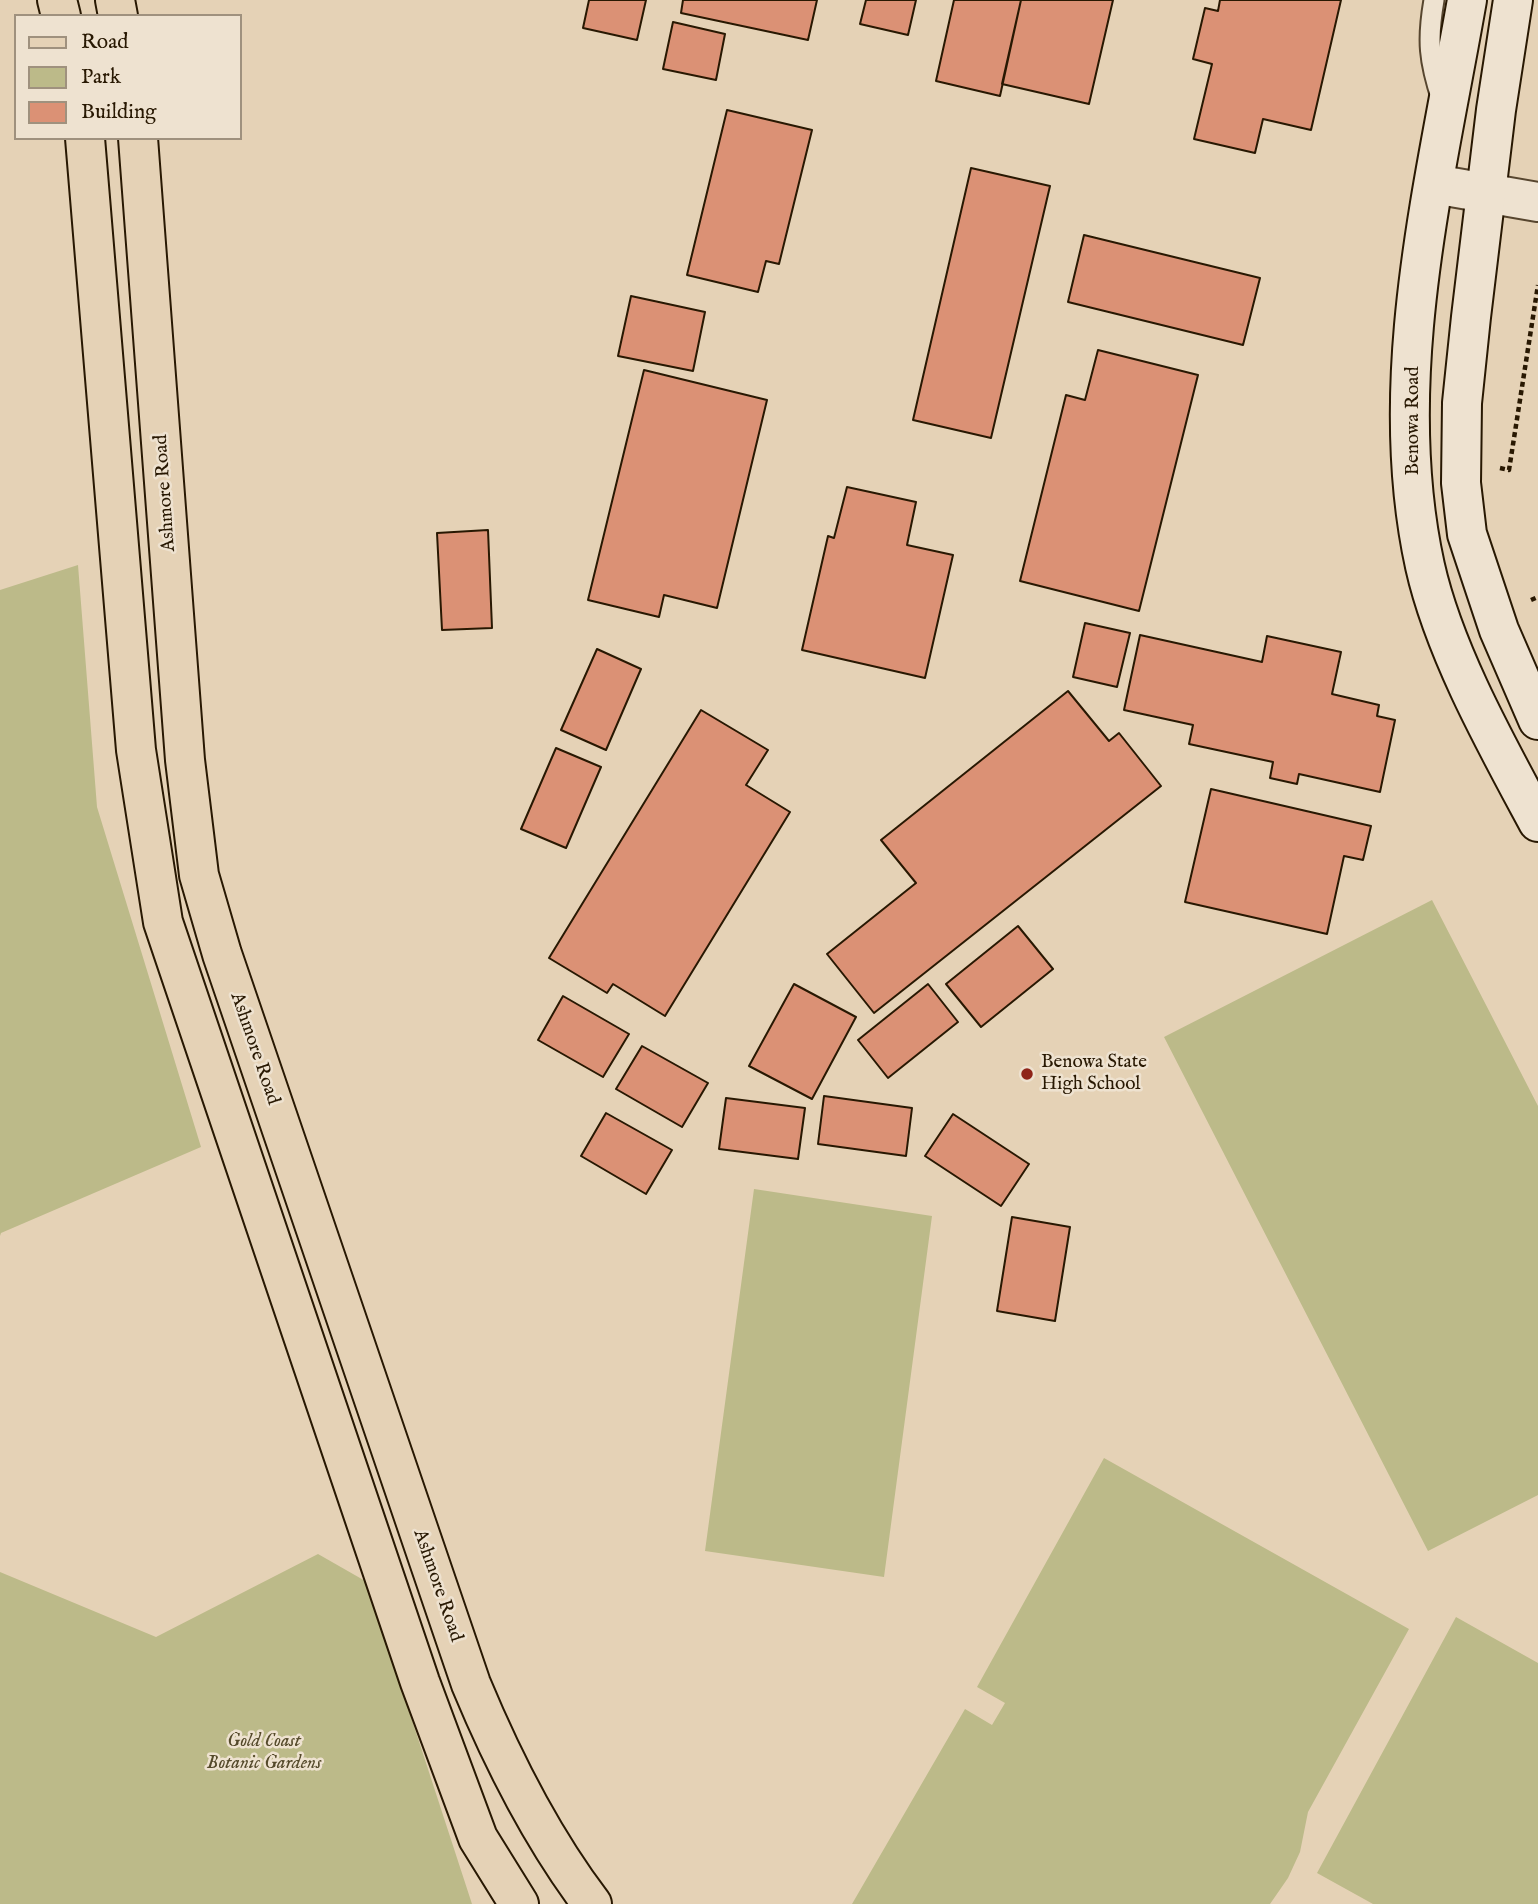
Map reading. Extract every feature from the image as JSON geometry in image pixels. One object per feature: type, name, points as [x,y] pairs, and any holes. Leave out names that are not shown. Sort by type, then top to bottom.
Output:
[{"type":"main road","name":"Benowa Road","points":[[1467,0],[1434,184],[1417,308],[1410,398],[1414,485],[1425,565],[1445,634],[1538,822]]},
{"type":"main road","points":[[1513,0],[1496,110],[1462,403],[1461,483],[1467,534],[1499,630],[1538,720]]},
{"type":"main road","points":[[85,140],[136,750],[163,922],[415,1669],[478,1838],[489,1904]]},
{"type":"main road","name":"Ashmore Road","points":[[138,140],[185,760],[199,875],[222,954],[471,1684],[497,1748],[567,1871],[592,1904]]},
{"type":"main road","points":[[1434,184],[1538,202]]},
{"type":"main road","points":[[478,1838],[519,1904]]},
{"type":"lane","points":[[1434,0],[1428,36],[1431,66],[1447,115]]},
{"type":"path","points":[[1500,468],[1509,470],[1538,285]]},
{"type":"path","points":[[1531,600],[1538,597]]},
{"type":"green space","points":[[78,565],[97,807],[201,1147],[1,1233],[0,1236],[0,590]]},
{"type":"green space","points":[[1432,900],[1538,1106],[1538,1495],[1428,1551],[1164,1037]]},
{"type":"green space","points":[[754,1189],[932,1216],[884,1577],[705,1551]]},
{"type":"green space","points":[[1104,1458],[1409,1629],[1308,1812],[1300,1852],[1288,1878],[1270,1904],[852,1904],[965,1709],[992,1725],[1005,1703],[977,1687]]},
{"type":"green space","name":"Gold Coast Botanic Gardens","points":[[318,1554],[367,1582],[472,1904],[0,1904],[0,1572],[156,1637]]},
{"type":"green space","points":[[1456,1617],[1538,1663],[1538,1904],[1373,1904],[1317,1873]]},
{"type":"building","points":[[589,0],[646,0],[637,40],[583,28]]},
{"type":"building","points":[[683,0],[817,0],[808,40],[681,13]]},
{"type":"building","points":[[866,0],[916,0],[908,35],[860,24]]},
{"type":"building","points":[[954,0],[1021,0],[1000,96],[936,81]]},
{"type":"building","points":[[1021,0],[1113,0],[1089,104],[1002,84]]},
{"type":"building","points":[[1220,0],[1341,0],[1311,130],[1263,119],[1255,153],[1194,139],[1212,64],[1193,59],[1205,8],[1218,11]]},
{"type":"building","points":[[673,22],[725,34],[716,80],[663,69]]},
{"type":"building","points":[[727,110],[812,130],[779,264],[766,261],[758,292],[687,275]]},
{"type":"building","points":[[971,168],[1050,186],[991,438],[913,420]]},
{"type":"building","points":[[1084,235],[1260,278],[1243,345],[1068,302]]},
{"type":"building","points":[[631,296],[705,312],[693,371],[618,356]]},
{"type":"building","points":[[1098,350],[1198,375],[1139,611],[1020,581],[1066,395],[1085,400]]},
{"type":"building","points":[[644,370],[767,400],[717,608],[664,595],[659,617],[588,600]]},
{"type":"building","points":[[847,487],[916,502],[907,545],[953,555],[925,678],[802,650],[828,536],[834,538]]},
{"type":"building","points":[[488,530],[492,628],[442,630],[437,533]]},
{"type":"building","points":[[1085,623],[1130,633],[1117,687],[1073,677]]},
{"type":"building","points":[[1140,635],[1262,662],[1267,636],[1341,652],[1332,694],[1379,705],[1377,716],[1395,720],[1380,792],[1299,774],[1297,784],[1270,778],[1273,762],[1189,744],[1193,725],[1124,710]]},
{"type":"building","points":[[597,649],[641,669],[606,750],[561,730]]},
{"type":"building","points":[[1068,691],[1109,741],[1119,733],[1161,786],[874,1013],[827,954],[916,883],[881,840]]},
{"type":"building","points":[[701,710],[768,750],[746,785],[790,812],[665,1016],[613,984],[607,993],[549,958]]},
{"type":"building","points":[[556,748],[601,767],[566,848],[521,829]]},
{"type":"building","points":[[1211,789],[1371,826],[1363,860],[1344,856],[1327,934],[1185,902]]},
{"type":"building","points":[[1018,926],[1053,969],[981,1027],[946,984]]},
{"type":"building","points":[[794,984],[856,1017],[812,1099],[749,1066]]},
{"type":"building","points":[[928,984],[958,1022],[888,1078],[858,1040]]},
{"type":"building","points":[[563,996],[629,1034],[603,1077],[538,1040]]},
{"type":"building","points":[[642,1046],[708,1083],[682,1127],[616,1089]]},
{"type":"building","points":[[824,1096],[912,1108],[906,1156],[818,1144]]},
{"type":"building","points":[[726,1098],[805,1108],[798,1159],[719,1149]]},
{"type":"building","points":[[606,1113],[672,1150],[646,1194],[581,1156]]},
{"type":"building","points":[[953,1114],[1029,1164],[1001,1206],[925,1156]]},
{"type":"building","points":[[1012,1217],[1070,1227],[1055,1321],[997,1311]]},
{"type":"place","name":"Benowa State High School","points":[[1027,1074]]}]
